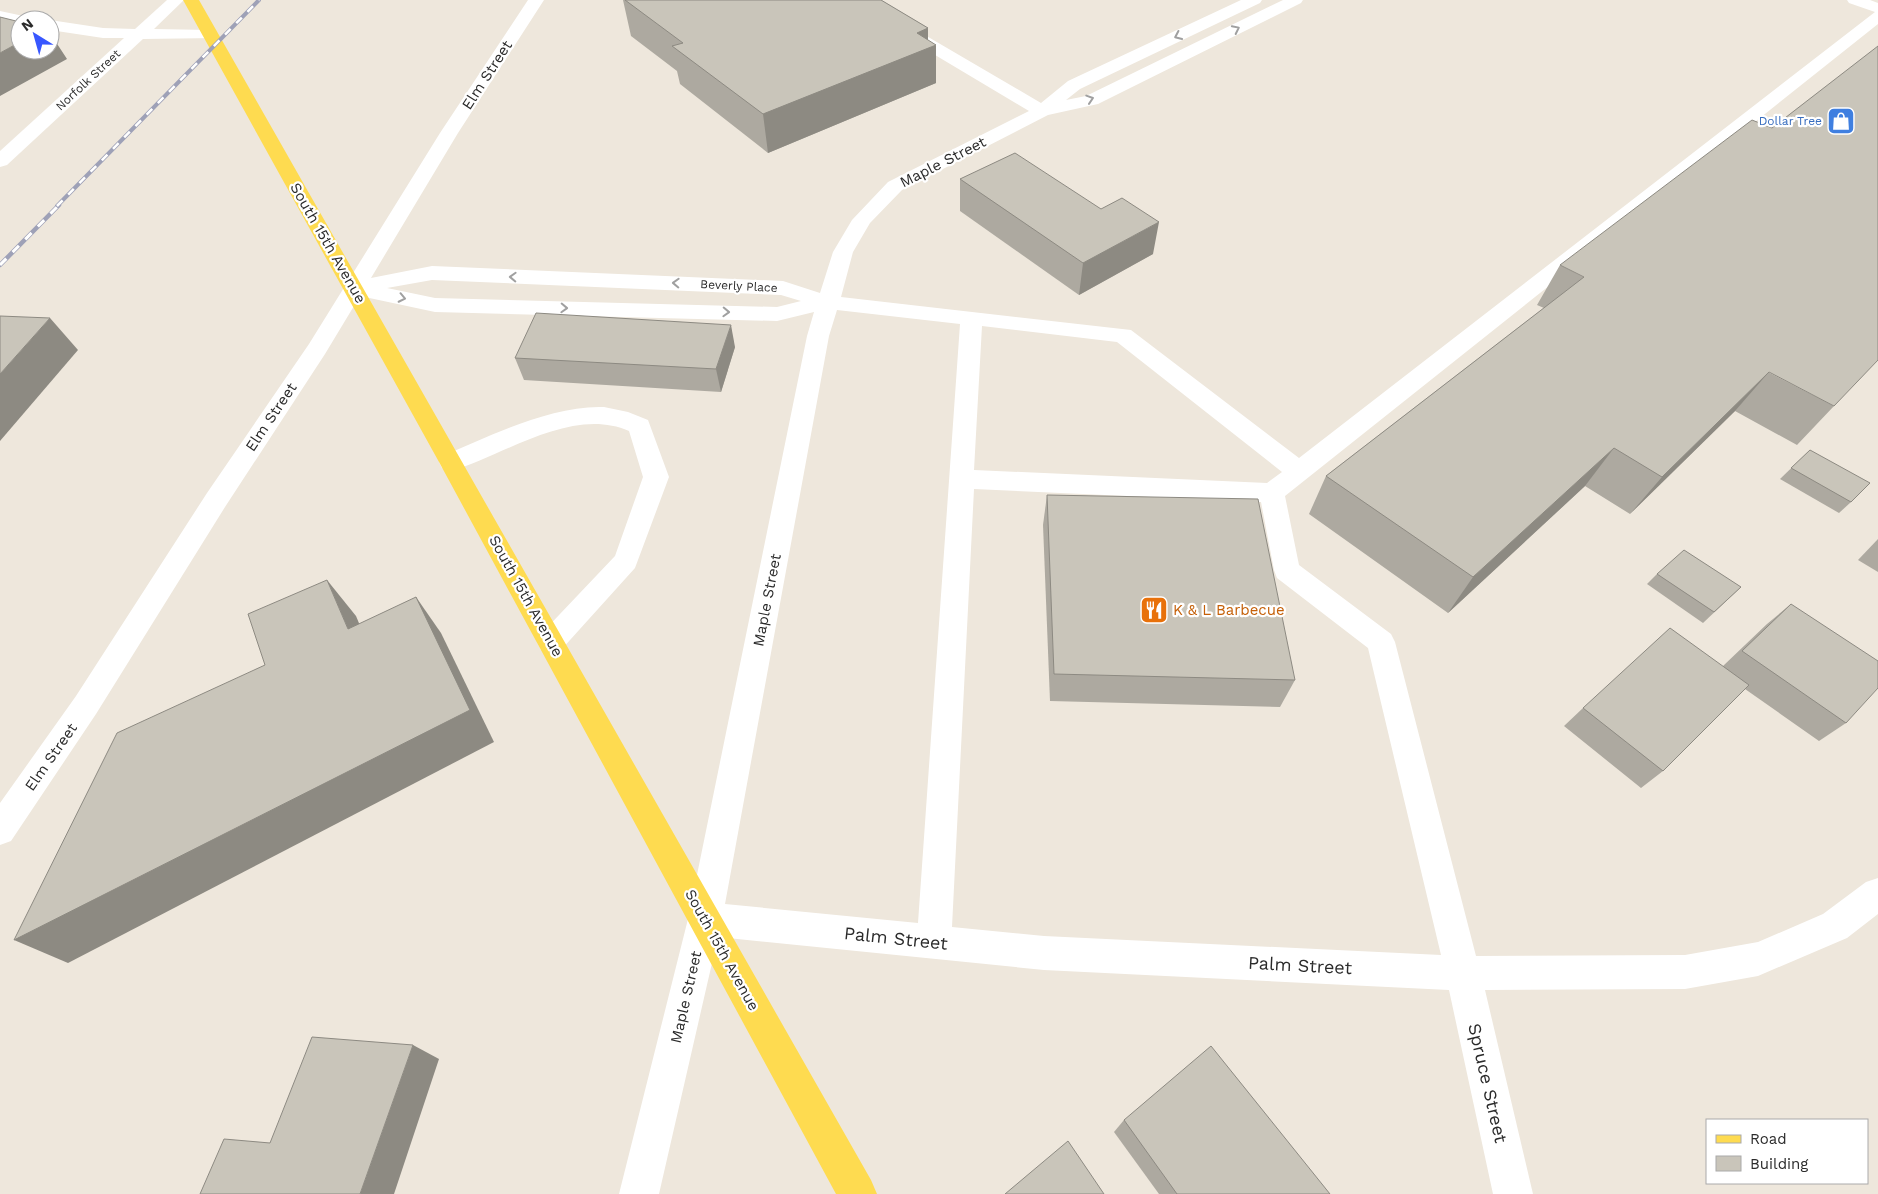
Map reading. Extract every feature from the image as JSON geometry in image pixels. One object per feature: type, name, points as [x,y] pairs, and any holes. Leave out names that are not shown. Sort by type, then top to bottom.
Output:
[{"type":"main road","name":"South 15th Avenue","points":[[191,0],[354,288],[857,1194]]},
{"type":"street","name":"Norfolk Street","points":[[0,161],[176,0]]},
{"type":"street","name":"Elm Street","points":[[0,830],[86,705],[216,500],[317,349],[449,133],[536,0]]},
{"type":"street","points":[[854,0],[1042,111],[1092,100],[1295,0]]},
{"type":"street","points":[[1042,111],[1074,85],[1254,0]]},
{"type":"street","points":[[1855,0],[1878,8]]},
{"type":"street","points":[[961,479],[1272,493],[1878,16]]},
{"type":"street","points":[[60,27],[103,33],[210,35]]},
{"type":"street","name":"Maple Street","points":[[639,1194],[705,919],[818,336],[843,252],[862,220],[883,196],[895,186],[1042,111]]},
{"type":"street","name":"Beverly Place","points":[[354,288],[432,273],[783,288],[827,302]]},
{"type":"street","name":"Beverly Place","points":[[354,288],[435,305],[777,314],[827,302]]},
{"type":"street","points":[[827,302],[1123,334],[1299,472]]},
{"type":"street","points":[[934,942],[971,318]]},
{"type":"street","points":[[451,462],[564,419],[599,415],[623,418],[639,426],[656,477],[626,561],[551,642]]},
{"type":"street","name":"Spruce Street","points":[[1272,493],[1287,570],[1381,642],[1463,973],[1513,1194]]},
{"type":"street","name":"Palm Street","points":[[705,919],[1044,953],[1463,973],[1685,972],[1758,959],[1835,926],[1878,894]]},
{"type":"building","points":[[625,0],[881,0],[928,28],[917,33],[936,45],[763,114],[672,46],[683,43]]},
{"type":"building","points":[[0,17],[10,20],[10,48],[0,53]]},
{"type":"building","points":[[1878,46],[1878,360],[1834,406],[1769,372],[1662,477],[1614,448],[1473,577],[1326,476],[1584,277],[1560,265],[1752,120],[1772,128]]},
{"type":"building","points":[[1015,153],[1101,209],[1122,198],[1159,222],[1083,263],[960,179]]},
{"type":"building","points":[[536,313],[731,325],[716,369],[515,358]]},
{"type":"building","points":[[0,316],[50,318],[0,374]]},
{"type":"building","points":[[1810,450],[1870,483],[1851,502],[1791,468]]},
{"type":"building","points":[[1047,495],[1258,499],[1295,680],[1054,674]]},
{"type":"building","points":[[1684,550],[1741,587],[1714,612],[1657,574]]},
{"type":"building","points":[[327,580],[348,629],[416,597],[470,710],[14,940],[117,733],[265,665],[248,614]]},
{"type":"building","points":[[1791,604],[1878,661],[1878,688],[1846,723],[1742,651]]},
{"type":"building","points":[[1670,628],[1749,685],[1663,771],[1583,708]]},
{"type":"building","points":[[312,1037],[413,1045],[360,1194],[200,1194],[224,1139],[270,1143]]},
{"type":"building","points":[[1211,1046],[1330,1194],[1177,1194],[1124,1120]]},
{"type":"building","points":[[1068,1141],[1104,1194],[1005,1194]]},
{"type":"railway","points":[[57,206],[259,0]]},
{"type":"railway","points":[[0,265],[59,205]]},
{"type":"place","name":"Dollar Tree","points":[[1841,121]]},
{"type":"place","name":"K & L Barbecue","points":[[1154,610]]}]
